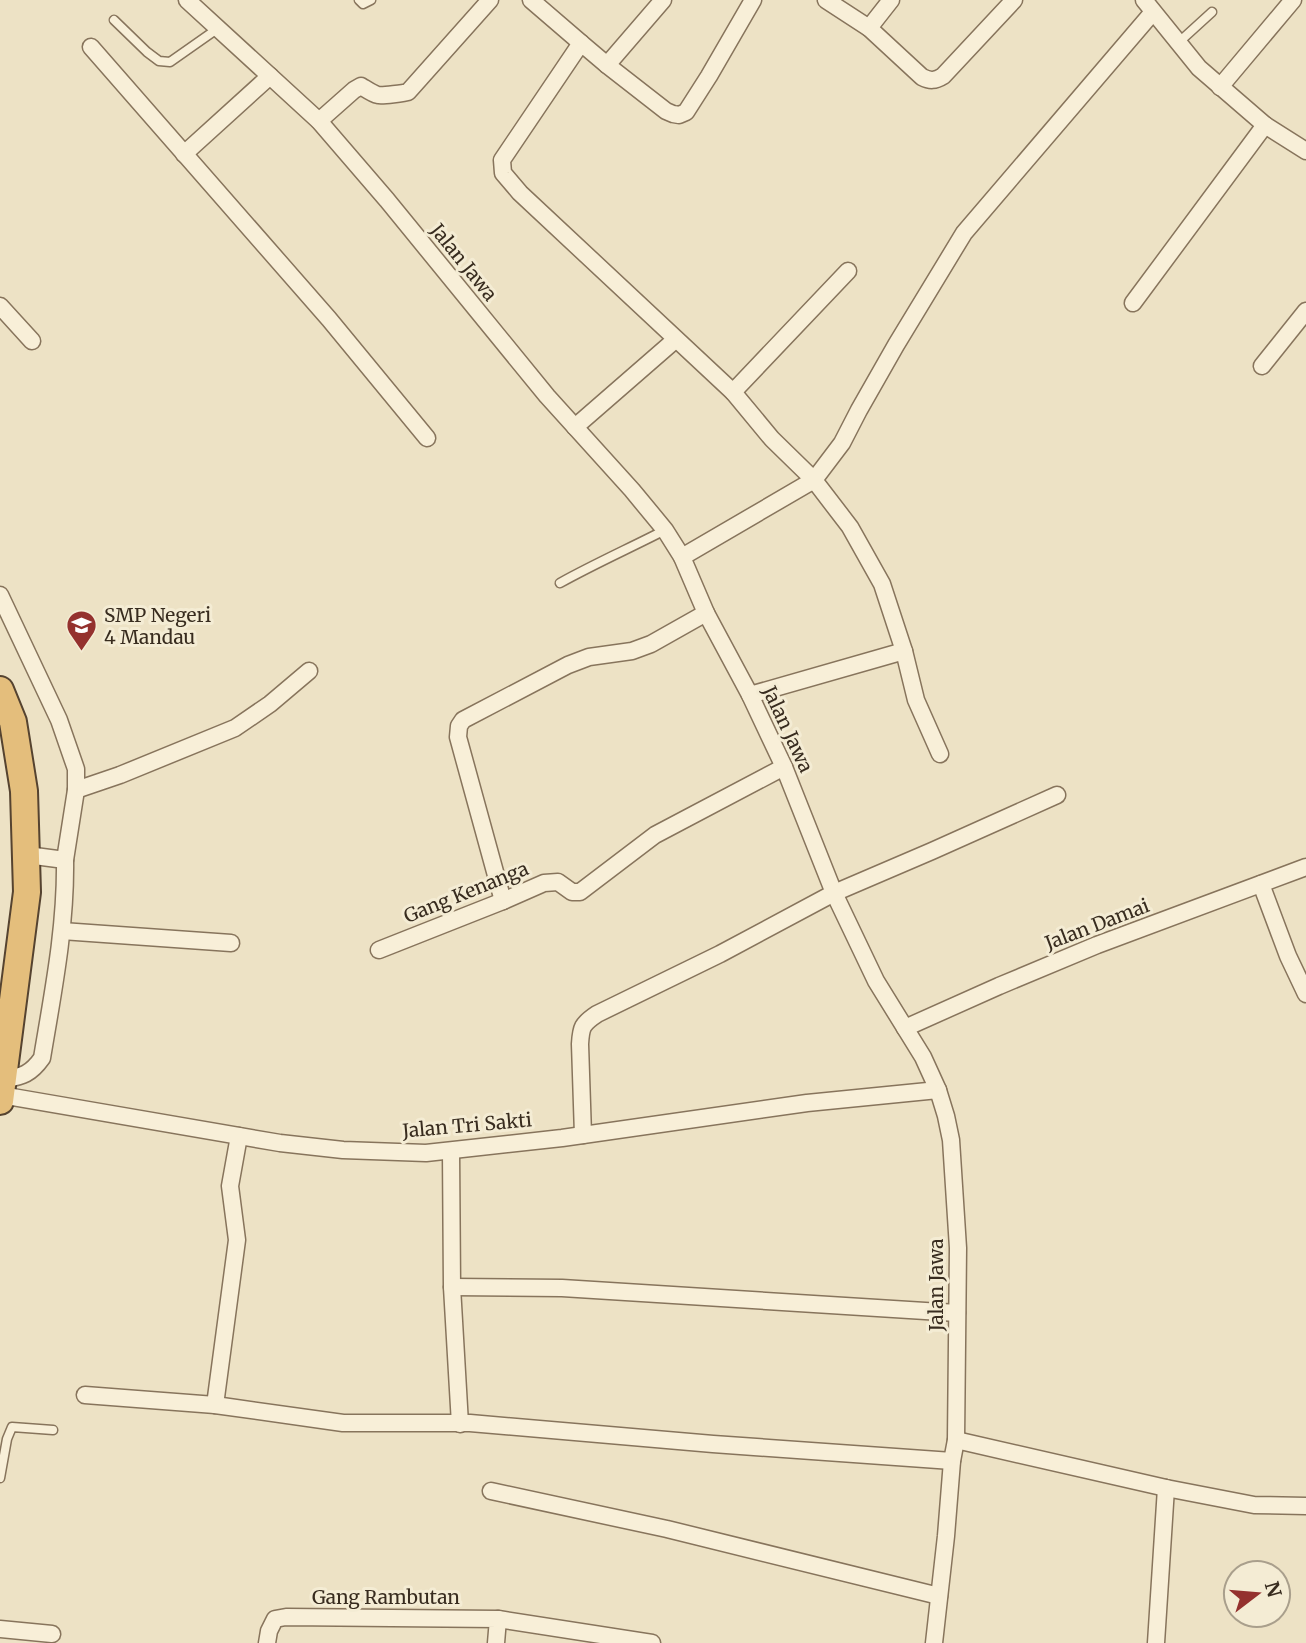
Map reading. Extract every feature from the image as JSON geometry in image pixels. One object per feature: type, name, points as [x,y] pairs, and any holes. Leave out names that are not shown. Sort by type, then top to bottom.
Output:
[{"type":"highway","points":[[0,690],[13,722],[24,791],[27,855],[27,892],[1,1092]]},
{"type":"street","name":"Jalan Jawa","points":[[187,0],[319,121],[547,396],[665,530],[682,557],[706,612],[784,767],[834,893],[876,981],[923,1057],[946,1116],[952,1151],[958,1248],[956,1440],[934,1643]]},
{"type":"street","points":[[319,121],[361,86],[376,95],[408,92],[489,0]]},
{"type":"street","points":[[531,0],[666,111],[679,115],[686,112],[753,0]]},
{"type":"street","points":[[607,65],[663,0]]},
{"type":"street","points":[[826,0],[869,27],[922,77],[929,80],[943,76],[1014,0]]},
{"type":"street","points":[[869,27],[891,0]]},
{"type":"street","points":[[1220,86],[1293,0]]},
{"type":"street","points":[[682,557],[814,480],[842,443],[896,345],[964,233],[1148,6],[1199,68],[1265,125],[1304,146]]},
{"type":"street","points":[[581,43],[502,160],[503,173],[520,193],[733,392],[772,439],[814,480],[850,527],[882,584],[904,651],[916,700],[940,754]]},
{"type":"street","points":[[91,47],[329,319],[427,438]]},
{"type":"street","points":[[184,154],[270,76]]},
{"type":"street","points":[[1133,303],[1265,125]]},
{"type":"street","points":[[733,392],[848,271]]},
{"type":"street","points":[[0,306],[32,341]]},
{"type":"street","points":[[1262,366],[1306,311]]},
{"type":"street","points":[[575,427],[675,340]]},
{"type":"street","points":[[0,595],[59,720],[76,769],[76,790],[65,860],[66,888],[62,931],[42,1058],[36,1067],[1,1092]]},
{"type":"street","points":[[503,901],[458,737],[458,726],[463,720],[568,665],[589,656],[632,651],[651,644],[706,612]]},
{"type":"street","points":[[750,695],[904,651]]},
{"type":"street","points":[[76,790],[235,728],[270,704],[309,671]]},
{"type":"street","name":"Gang Kenanga","points":[[379,950],[544,883],[558,882],[572,892],[580,892],[655,835],[784,767]]},
{"type":"street","points":[[583,1135],[580,1030],[584,1022],[834,893],[1057,795]]},
{"type":"street","points":[[27,855],[65,860]]},
{"type":"street","name":"Jalan Damai","points":[[905,1028],[999,985],[1097,945],[1306,867]]},
{"type":"street","points":[[1261,884],[1288,956],[1306,993]]},
{"type":"street","points":[[62,931],[230,943]]},
{"type":"street","name":"Jalan Tri Sakti","points":[[1,1092],[280,1143],[343,1150],[426,1153],[583,1135],[807,1103],[938,1090]]},
{"type":"street","points":[[215,1405],[237,1240],[230,1186],[239,1136]]},
{"type":"street","points":[[450,1151],[452,1287],[460,1423]]},
{"type":"street","points":[[452,1287],[562,1288],[957,1313]]},
{"type":"street","points":[[85,1395],[215,1405],[343,1423],[495,1424],[713,1444],[952,1461]]},
{"type":"street","points":[[956,1440],[1166,1488],[1254,1504],[1306,1506]]},
{"type":"street","points":[[1156,1643],[1166,1488]]},
{"type":"street","points":[[491,1491],[667,1529],[939,1596]]},
{"type":"street","name":"Gang Rambutan","points":[[267,1643],[269,1630],[275,1619],[286,1617],[498,1619]]},
{"type":"street","points":[[496,1643],[498,1619],[652,1643]]},
{"type":"street","points":[[0,1629],[52,1634]]},
{"type":"lane","points":[[359,0],[363,4],[371,0]]},
{"type":"lane","points":[[1178,43],[1213,12]]},
{"type":"lane","points":[[114,20],[159,61],[170,62],[217,29]]},
{"type":"lane","points":[[560,583],[665,530]]},
{"type":"lane","points":[[0,1478],[7,1439],[12,1427],[53,1430]]},
{"type":"place","name":"SMP Negeri 4 Mandau","points":[[81,653]]}]
